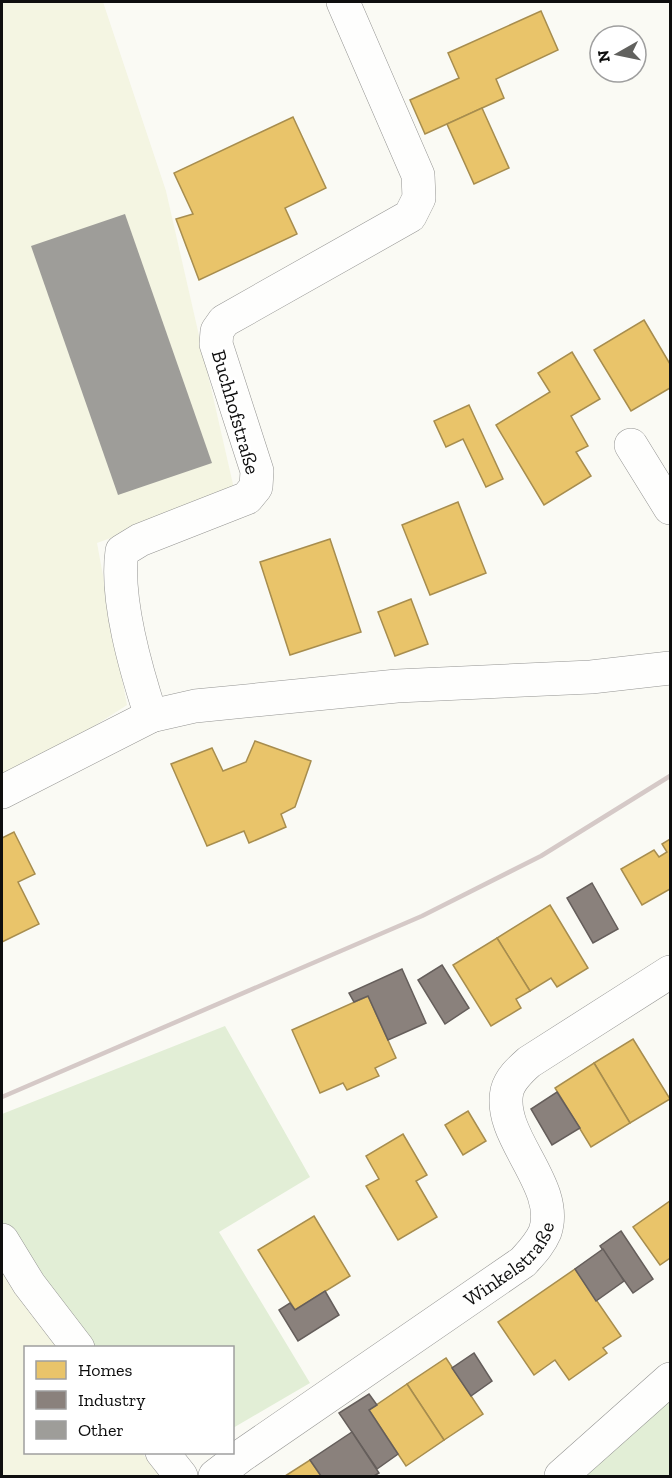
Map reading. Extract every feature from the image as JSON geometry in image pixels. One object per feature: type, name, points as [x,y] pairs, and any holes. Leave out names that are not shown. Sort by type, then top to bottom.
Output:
[{"type":"street","name":"Buchhofstraße","points":[[151,716],[128,625],[119,572],[122,551],[140,540],[247,498],[256,487],[257,471],[216,344],[217,331],[224,321],[410,216],[419,198],[418,175],[344,2]]},
{"type":"street","points":[[631,445],[670,508]]},
{"type":"street","points":[[2,792],[151,716],[195,706],[386,687],[591,677],[670,668]]},
{"type":"street","name":"Winkelstraße","points":[[215,1476],[522,1262],[536,1248],[544,1232],[547,1219],[544,1198],[512,1127],[507,1111],[507,1091],[516,1073],[529,1062],[670,972]]},
{"type":"street","points":[[2,1240],[29,1284],[77,1346]]},
{"type":"street","points":[[561,1476],[670,1379]]},
{"type":"street","points":[[164,1454],[181,1476]]},
{"type":"green space","points":[[2,2],[103,2],[166,191],[235,493],[97,543],[127,705],[2,785]]},
{"type":"green space","points":[[225,1026],[310,1177],[219,1232],[310,1383],[234,1427],[234,1346],[60,1346],[2,1269],[2,1114]]},
{"type":"green space","points":[[2,1269],[60,1346],[24,1346],[24,1454],[143,1454],[161,1476],[2,1476]]},
{"type":"green space","points":[[670,1397],[670,1476],[568,1476]]},
{"type":"building: Homes","points":[[541,11],[558,50],[496,79],[504,98],[425,134],[410,100],[459,78],[448,53]]},
{"type":"building: Homes","points":[[482,108],[509,168],[474,184],[447,124]]},
{"type":"building: Homes","points":[[293,117],[326,188],[285,208],[297,234],[199,280],[176,219],[193,214],[174,173]]},
{"type":"building: Homes","points":[[644,320],[670,364],[670,388],[631,411],[594,350]]},
{"type":"building: Homes","points":[[572,352],[600,399],[571,416],[588,446],[576,452],[591,476],[544,505],[496,425],[550,392],[538,373]]},
{"type":"building: Homes","points":[[469,405],[503,479],[486,487],[463,439],[446,447],[434,421]]},
{"type":"building: Homes","points":[[458,502],[486,573],[430,595],[402,525]]},
{"type":"building: Homes","points":[[330,539],[361,632],[290,655],[260,562]]},
{"type":"building: Homes","points":[[411,599],[428,644],[395,656],[378,612]]},
{"type":"building: Homes","points":[[255,741],[311,761],[295,807],[281,814],[286,827],[249,843],[244,831],[207,846],[171,764],[212,748],[223,771],[246,762]]},
{"type":"building: Homes","points":[[14,832],[35,874],[18,882],[39,924],[2,942],[2,838]]},
{"type":"building: Homes","points":[[670,839],[670,889],[642,905],[621,869],[654,850],[659,857],[667,852],[662,844]]},
{"type":"building: Homes","points":[[550,905],[588,968],[557,987],[551,978],[530,991],[497,938]]},
{"type":"building: Homes","points":[[497,938],[530,991],[516,999],[521,1008],[491,1026],[453,965]]},
{"type":"building: Homes","points":[[368,996],[396,1058],[375,1068],[379,1076],[347,1090],[343,1083],[320,1093],[292,1030]]},
{"type":"building: Homes","points":[[633,1039],[670,1099],[630,1123],[594,1063]]},
{"type":"building: Homes","points":[[594,1063],[630,1123],[591,1147],[555,1088]]},
{"type":"building: Homes","points":[[468,1111],[486,1141],[463,1155],[445,1125]]},
{"type":"building: Homes","points":[[403,1134],[427,1175],[416,1181],[437,1217],[398,1240],[366,1186],[379,1179],[366,1156]]},
{"type":"building: Homes","points":[[670,1201],[670,1258],[660,1265],[633,1227]]},
{"type":"building: Homes","points":[[314,1216],[350,1276],[295,1310],[258,1250]]},
{"type":"building: Homes","points":[[575,1269],[621,1336],[603,1348],[607,1353],[569,1380],[555,1360],[534,1375],[498,1322]]},
{"type":"building: Homes","points":[[446,1358],[483,1414],[444,1440],[407,1384]]},
{"type":"building: Homes","points":[[407,1384],[444,1440],[406,1466],[369,1410]]},
{"type":"building: Homes","points":[[310,1460],[321,1476],[285,1476]]},
{"type":"building: Industry","points":[[592,883],[618,929],[593,943],[567,898]]},
{"type":"building: Industry","points":[[442,965],[469,1008],[445,1024],[418,980]]},
{"type":"building: Industry","points":[[402,969],[426,1023],[388,1040],[368,996],[354,1002],[349,993]]},
{"type":"building: Industry","points":[[557,1092],[580,1128],[552,1145],[531,1109]]},
{"type":"building: Industry","points":[[621,1231],[653,1279],[633,1293],[600,1246]]},
{"type":"building: Industry","points":[[603,1249],[624,1281],[596,1301],[575,1269]]},
{"type":"building: Industry","points":[[325,1291],[339,1315],[298,1341],[279,1310],[290,1303],[295,1310]]},
{"type":"building: Industry","points":[[474,1353],[492,1381],[471,1396],[452,1368]]},
{"type":"building: Industry","points":[[369,1394],[377,1405],[369,1410],[398,1454],[377,1469],[339,1413]]},
{"type":"building: Industry","points":[[352,1432],[379,1473],[374,1476],[321,1476],[310,1460]]},
{"type":"building: Other","points":[[125,214],[212,463],[118,495],[31,246]]},
{"type":"railway","points":[[2,1097],[422,916],[541,856],[670,776]]}]
